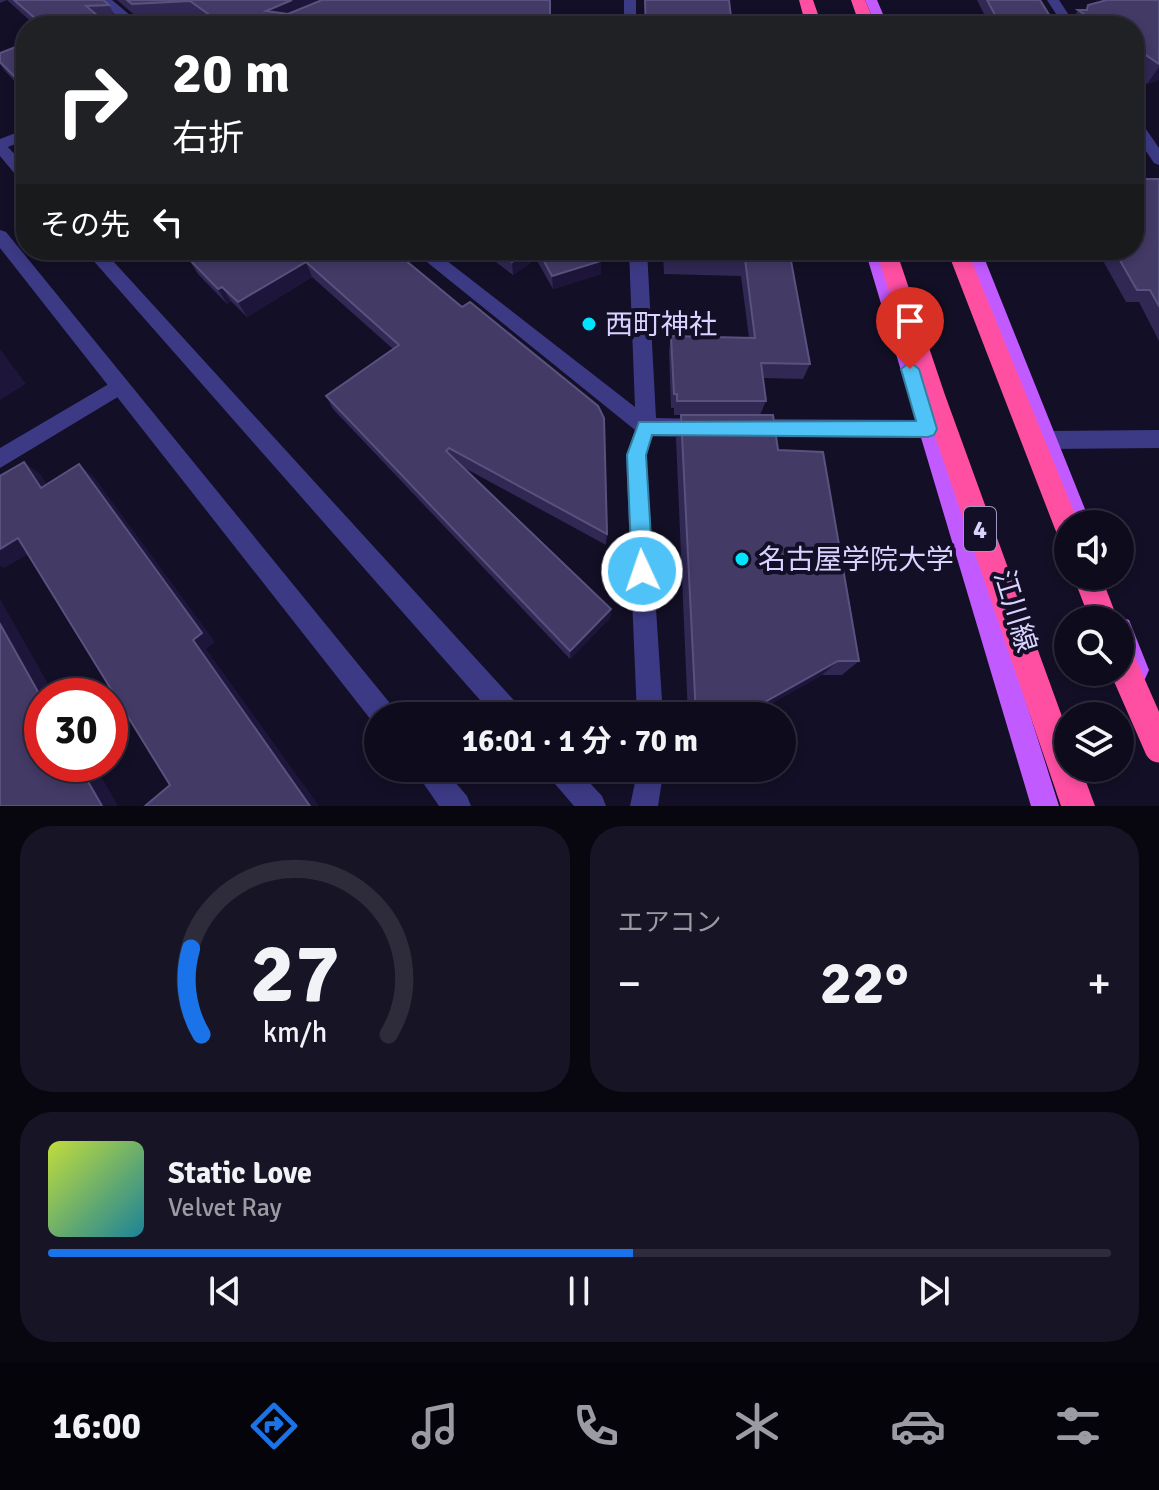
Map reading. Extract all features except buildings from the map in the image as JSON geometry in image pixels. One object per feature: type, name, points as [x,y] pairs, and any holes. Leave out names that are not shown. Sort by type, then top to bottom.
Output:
[{"type":"highway","name":"4","points":[[889,260],[933,395],[1078,806]]},
{"type":"highway","points":[[961,260],[1060,510]]},
{"type":"highway","points":[[1132,686],[1159,748]]},
{"type":"main road","name":"江川線","points":[[877,260],[1045,806]]},
{"type":"main road","points":[[976,260],[1075,510]]},
{"type":"main road","points":[[1134,666],[1159,731]]},
{"type":"street","points":[[104,0],[124,16]]},
{"type":"street","points":[[1144,137],[1159,160]]},
{"type":"street","points":[[0,146],[16,164]]},
{"type":"street","points":[[0,236],[16,256]]},
{"type":"street","points":[[19,260],[373,702]]},
{"type":"street","points":[[102,260],[498,702]]},
{"type":"street","points":[[434,260],[646,427],[928,429]]},
{"type":"street","points":[[638,260],[646,427],[636,455],[649,702]]},
{"type":"street","points":[[0,459],[119,386]]},
{"type":"street","points":[[1048,440],[1159,439]]},
{"type":"street","points":[[437,782],[457,806]]},
{"type":"street","points":[[571,782],[592,806]]},
{"type":"street","points":[[644,806],[648,782]]},
{"type":"place","name":"西町神社","points":[[589,324]]},
{"type":"place","name":"名古屋学院大学","points":[[742,559]]},
{"type":"route","points":[[642,571],[636,455],[646,427],[928,429],[910,369]]}]
